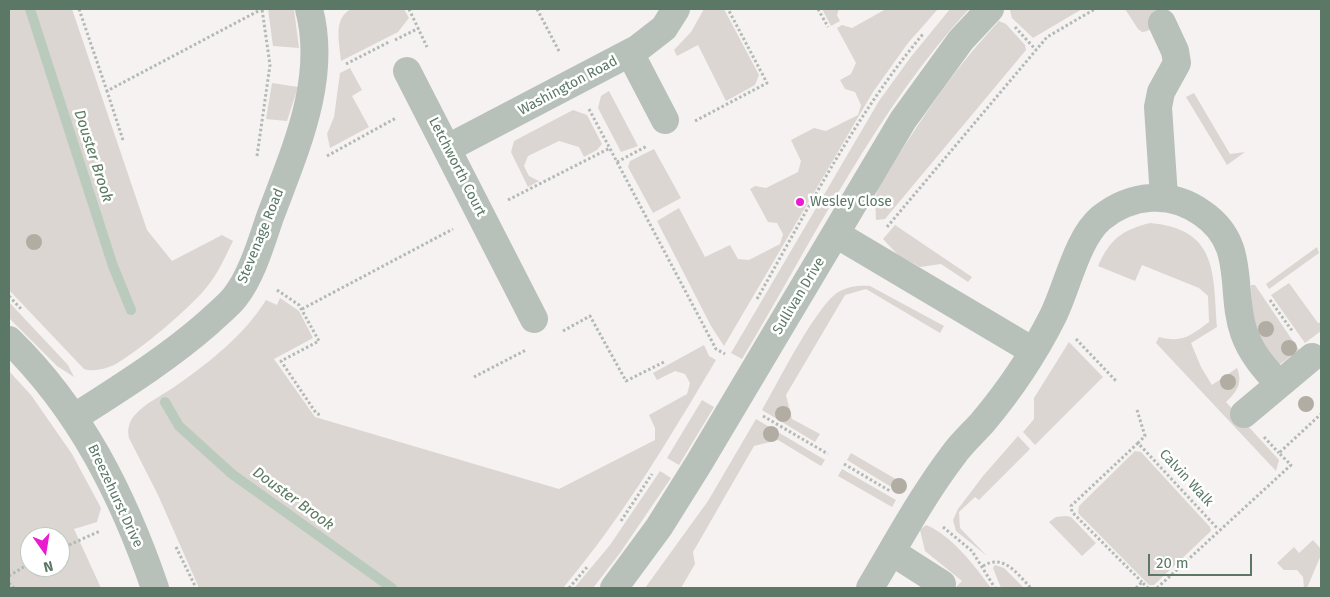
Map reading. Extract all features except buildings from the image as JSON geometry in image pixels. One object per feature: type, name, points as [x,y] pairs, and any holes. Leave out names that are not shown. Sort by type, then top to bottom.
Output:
[{"type":"street","name":"Stevenage Road","points":[[75,417],[181,345],[236,296],[254,259],[284,178],[301,128],[313,81],[315,37],[309,9]]},
{"type":"street","name":"Washington Road","points":[[448,148],[630,53],[658,34],[676,9]]},
{"type":"street","name":"Sullivan Drive","points":[[614,588],[659,527],[737,401],[836,234],[882,152],[916,100],[961,40],[990,9]]},
{"type":"street","points":[[1162,23],[1175,51],[1177,63],[1161,92],[1158,107],[1164,197]]},
{"type":"street","points":[[630,53],[677,122]]},
{"type":"street","points":[[407,71],[424,103]]},
{"type":"street","name":"Letchworth Court","points":[[424,103],[539,330]]},
{"type":"street","points":[[870,588],[934,481],[956,451],[1004,396],[1033,351],[1053,316],[1083,243],[1100,219],[1122,204],[1142,198],[1164,197],[1186,203],[1203,213],[1219,228],[1230,246],[1235,267],[1239,312],[1244,333],[1254,354],[1278,383]]},
{"type":"street","points":[[836,234],[1033,351]]},
{"type":"street","name":"Breezehurst Drive","points":[[9,340],[37,368],[75,417],[98,454],[128,518],[155,588]]},
{"type":"street","points":[[1244,414],[1278,383],[1312,357]]},
{"type":"street","points":[[892,552],[942,584]]},
{"type":"path","points":[[78,9],[123,140]]},
{"type":"path","points":[[106,91],[262,9],[270,65],[256,160]]},
{"type":"path","points":[[537,9],[716,349],[725,354]]},
{"type":"path","points":[[677,122],[767,83],[728,9]]},
{"type":"path","points":[[818,9],[828,28]]},
{"type":"path","points":[[869,253],[888,225],[1047,37],[1095,9]]},
{"type":"path","points":[[1012,24],[1036,50]]},
{"type":"path","points":[[754,304],[833,165],[874,99],[929,27]]},
{"type":"path","points":[[313,81],[419,28]]},
{"type":"path","name":"Letchworth Court","points":[[284,178],[424,103]]},
{"type":"path","points":[[617,162],[648,146]]},
{"type":"path","points":[[320,415],[316,413],[281,361],[319,341],[302,308],[610,148]]},
{"type":"path","points":[[1235,267],[1258,280],[1312,357]]},
{"type":"path","points":[[474,377],[539,330],[590,316],[626,381],[666,361]]},
{"type":"path","points":[[1053,316],[1117,382]]},
{"type":"path","points":[[720,362],[730,346]]},
{"type":"path","points":[[737,401],[828,454]]},
{"type":"path","points":[[1137,410],[1145,436],[1071,506],[1072,512],[1148,588]]},
{"type":"path","points":[[1157,588],[1218,529],[1291,465],[1279,453],[1321,414]]},
{"type":"path","name":"Calvin Walk","points":[[1138,443],[1218,529]]},
{"type":"path","points":[[616,529],[655,469]]},
{"type":"path","points":[[70,544],[128,518]]},
{"type":"path","points":[[569,588],[592,561]]},
{"type":"path","points":[[983,566],[993,561],[1004,562],[1031,588]]},
{"type":"path","points":[[9,576],[20,569]]},
{"type":"path","points":[[1136,588],[1142,582]]},
{"type":"path","points":[[9,583],[14,588]]},
{"type":"shaded area","points":[[9,9],[72,9],[147,230],[172,261],[222,235],[233,241],[214,277],[188,307],[163,330],[124,359],[103,369],[84,369],[9,290]]},
{"type":"shaded area","points":[[268,9],[294,9],[299,48],[273,46]]},
{"type":"shaded area","points":[[351,9],[404,9],[409,18],[398,32],[341,61],[339,25],[345,13]]},
{"type":"shaded area","points":[[704,9],[724,9],[759,75],[755,85],[726,101],[698,45],[677,56],[674,50],[691,32]]},
{"type":"shaded area","points":[[822,9],[839,9],[837,15],[840,21],[831,26]]},
{"type":"shaded area","points":[[886,9],[938,9],[908,43],[873,92],[724,346],[711,326],[657,221],[679,208],[705,257],[730,245],[738,259],[749,260],[780,244],[783,234],[777,223],[768,222],[750,189],[755,186],[766,188],[798,172],[801,161],[791,140],[814,128],[826,131],[858,115],[861,105],[855,92],[845,89],[840,80],[851,74],[856,63],[837,28],[842,25],[852,28]]},
{"type":"shaded area","points":[[950,9],[969,9],[935,48],[875,133],[820,223],[742,359],[731,353],[879,101],[910,58]]},
{"type":"shaded area","points":[[1082,9],[1033,38],[1012,18],[1010,10]]},
{"type":"shaded area","points":[[1125,9],[1170,9],[1159,24],[1142,32]]},
{"type":"shaded area","points":[[999,21],[1006,24],[1025,45],[1026,50],[885,219],[876,220],[875,197],[878,189],[919,123],[949,81],[981,40]]},
{"type":"shaded area","points":[[350,68],[362,90],[352,96],[369,127],[330,148],[327,134],[334,117],[340,73]]},
{"type":"shaded area","points":[[272,83],[298,87],[287,121],[266,119]]},
{"type":"shaded area","points":[[609,91],[638,146],[621,152],[598,108],[601,96]]},
{"type":"shaded area","points":[[1194,93],[1230,154],[1245,152],[1227,165],[1186,97]]},
{"type":"shaded area","points":[[573,110],[587,115],[602,144],[597,150],[584,157],[579,147],[559,141],[528,156],[524,166],[529,176],[539,181],[528,187],[511,152],[514,141]]},
{"type":"shaded area","points":[[654,149],[681,198],[653,213],[628,167],[630,161]]},
{"type":"shaded area","points":[[1150,223],[1172,227],[1189,234],[1200,244],[1208,257],[1212,272],[1217,327],[1191,343],[1201,367],[1212,385],[1237,368],[1239,373],[1238,387],[1226,402],[1279,460],[1276,471],[1156,343],[1159,337],[1180,339],[1186,337],[1209,322],[1208,296],[1199,288],[1142,265],[1135,281],[1098,266],[1107,249],[1118,237],[1132,229]]},
{"type":"shaded area","points":[[895,225],[972,277],[968,282],[941,264],[920,267],[898,255],[883,239]]},
{"type":"shaded area","points":[[1317,247],[1319,253],[1269,289],[1266,284]]},
{"type":"shaded area","points":[[1289,283],[1318,323],[1321,322],[1321,331],[1305,343],[1271,295]]},
{"type":"shaded area","points":[[1251,285],[1255,285],[1299,350],[1275,368],[1259,338],[1256,328],[1252,308]]},
{"type":"shaded area","points":[[858,286],[870,286],[944,326],[940,333],[866,289],[845,295],[786,395],[792,419],[820,434],[815,442],[762,410],[820,311],[840,291]]},
{"type":"shaded area","points":[[280,298],[299,311],[313,338],[274,359],[315,417],[559,489],[655,440],[655,428],[649,415],[687,394],[690,383],[685,374],[675,371],[657,380],[653,373],[704,345],[709,356],[716,360],[625,506],[563,588],[199,588],[158,495],[129,438],[129,426],[134,416],[143,407],[172,389],[226,347],[248,324],[266,300],[277,305]]},
{"type":"shaded area","points":[[9,302],[68,365],[74,377],[57,366],[9,318]]},
{"type":"shaded area","points":[[1069,342],[1103,377],[1035,445],[1023,432],[1034,419],[1034,398]]},
{"type":"shaded area","points":[[9,371],[31,395],[72,454],[101,508],[97,522],[74,529],[101,588],[9,588]]},
{"type":"shaded area","points":[[702,400],[714,407],[679,465],[667,458]]},
{"type":"shaded area","points":[[756,419],[825,460],[821,466],[778,440],[754,446],[693,552],[695,564],[681,588],[645,588],[708,501]]},
{"type":"shaded area","points":[[1018,436],[1030,449],[979,500],[975,497],[959,512],[960,528],[987,556],[956,531],[953,520],[958,509],[983,476]]},
{"type":"shaded area","points":[[1135,451],[1141,452],[1210,527],[1211,531],[1154,585],[1149,585],[1078,513],[1079,506]]},
{"type":"shaded area","points":[[851,453],[906,485],[901,493],[847,460]]},
{"type":"shaded area","points":[[842,469],[896,500],[892,507],[838,476]]},
{"type":"shaded area","points":[[660,471],[671,478],[620,553],[593,588],[574,588],[610,545]]},
{"type":"shaded area","points":[[1056,517],[1071,517],[1096,543],[1082,556],[1049,522]]},
{"type":"shaded area","points":[[926,525],[935,529],[953,543],[991,588],[955,588],[962,581],[925,551],[920,530]]},
{"type":"shaded area","points":[[1313,540],[1321,549],[1321,555],[1307,588],[1304,588],[1303,577],[1297,570],[1284,570],[1277,563],[1294,547],[1299,553]]},
{"type":"shaded area","points":[[995,565],[1004,568],[1024,588],[1001,588],[993,568]]},
{"type":"waterway","name":"Douster Brook","points":[[30,9],[113,266],[131,310]]},
{"type":"waterway","name":"Douster Brook","points":[[165,402],[179,426],[232,474],[392,588]]},
{"type":"place","name":"Wesley Close","points":[[800,202]]}]
